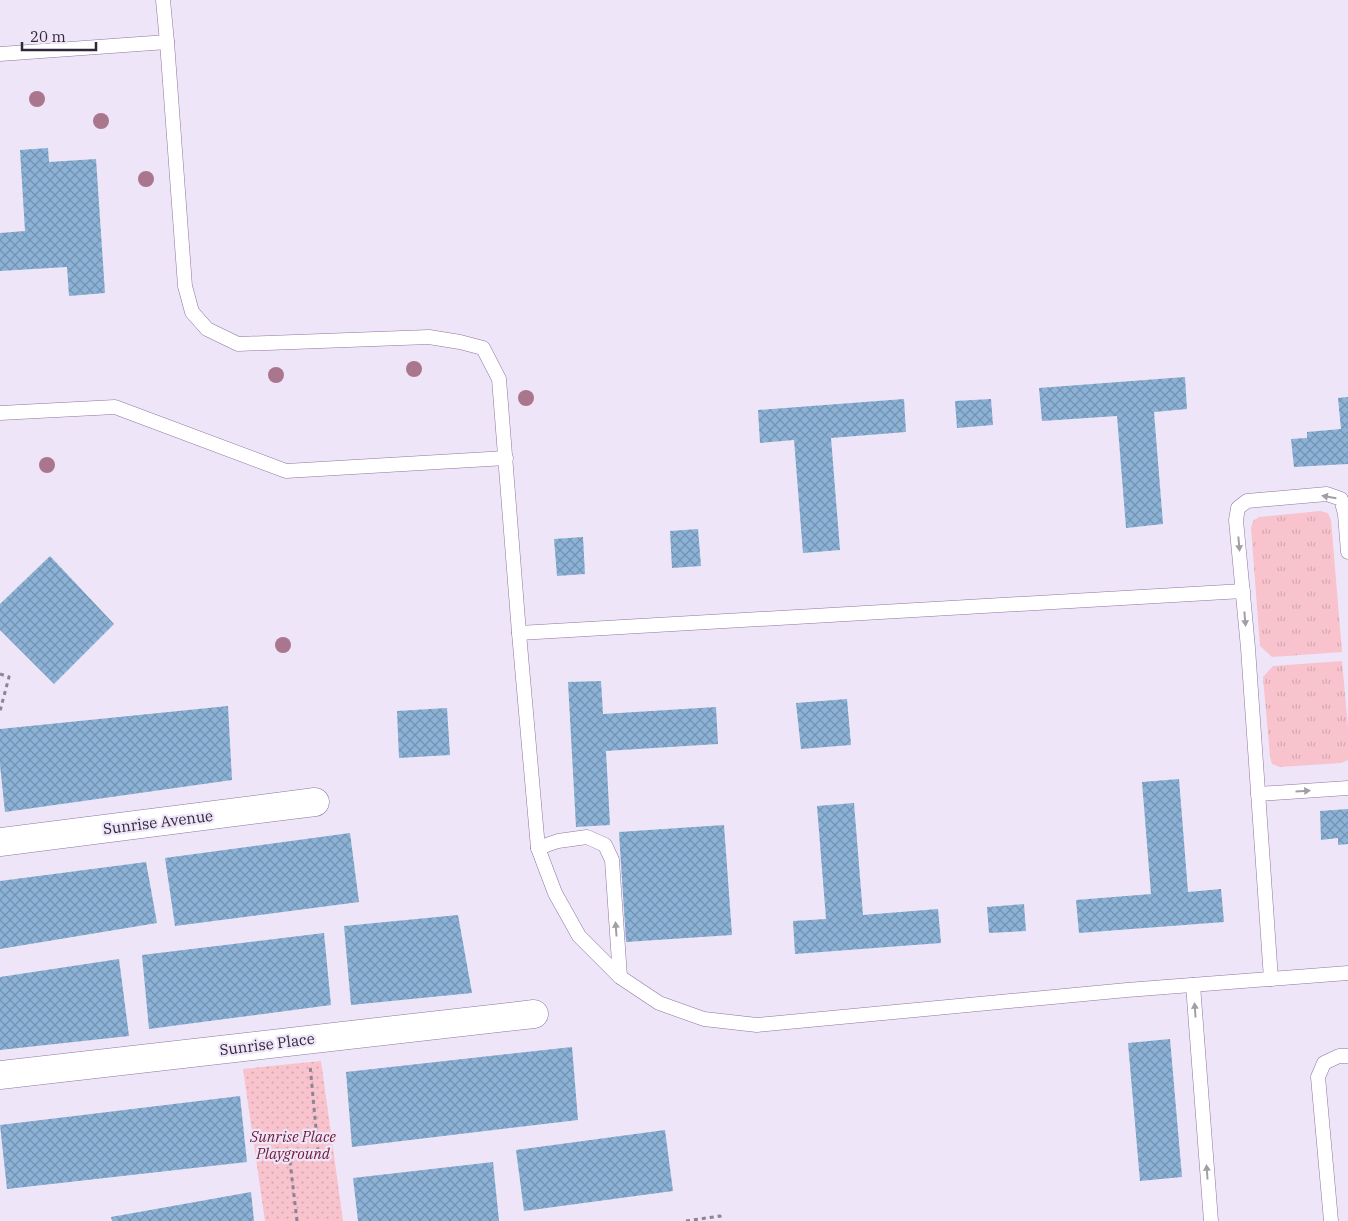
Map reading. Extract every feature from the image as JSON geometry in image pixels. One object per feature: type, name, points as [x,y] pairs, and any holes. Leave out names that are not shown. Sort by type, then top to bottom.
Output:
[{"type":"street","name":"Sunrise Avenue","points":[[0,842],[315,802]]},
{"type":"street","name":"Sunrise Place","points":[[0,1075],[534,1014]]},
{"type":"lane","points":[[163,0],[185,286],[192,312],[207,329],[238,344],[429,337],[460,342],[482,348],[500,379],[519,633],[538,848],[555,893],[580,936],[620,978],[659,1003],[704,1019],[757,1025],[1193,985],[1348,973]]},
{"type":"lane","points":[[0,54],[167,42]]},
{"type":"lane","points":[[0,413],[115,407],[286,471],[506,458]]},
{"type":"lane","points":[[1271,979],[1248,648],[1236,520],[1238,508],[1247,501],[1327,494],[1341,500],[1345,514],[1348,552]]},
{"type":"lane","points":[[519,633],[1243,590]]},
{"type":"lane","points":[[1258,794],[1348,788]]},
{"type":"lane","points":[[538,848],[558,841],[587,837],[605,845],[612,860],[620,978]]},
{"type":"lane","points":[[1193,985],[1211,1221]]},
{"type":"lane","points":[[1331,1221],[1318,1077],[1324,1063],[1340,1056],[1348,1056]]},
{"type":"path","points":[[0,674],[9,677],[0,711]]},
{"type":"path","points":[[296,1221],[289,1154],[318,1150],[309,1058]]},
{"type":"path","points":[[686,1221],[720,1216],[721,1221]]},
{"type":"green space","points":[[1320,511],[1328,513],[1331,520],[1342,652],[1272,657],[1260,646],[1251,528],[1253,521],[1259,517]]},
{"type":"green space","points":[[1342,661],[1348,728],[1348,760],[1341,763],[1280,767],[1272,764],[1263,677],[1273,666]]},
{"type":"green space","name":"Sunrise Place Playground","points":[[321,1061],[343,1221],[265,1221],[243,1069]]},
{"type":"building","points":[[48,148],[49,162],[96,159],[105,293],[69,296],[67,267],[0,271],[0,233],[25,231],[20,150]]},
{"type":"building","points":[[1185,377],[1187,409],[1154,412],[1163,524],[1126,528],[1117,416],[1042,421],[1039,388]]},
{"type":"building","points":[[1348,397],[1348,464],[1294,467],[1291,439],[1307,438],[1307,432],[1341,429],[1338,398]]},
{"type":"building","points":[[904,399],[906,432],[831,438],[840,550],[803,553],[794,440],[760,443],[758,410]]},
{"type":"building","points":[[991,399],[993,425],[957,428],[955,401]]},
{"type":"building","points":[[698,529],[701,566],[672,568],[670,531]]},
{"type":"building","points":[[583,537],[585,574],[557,576],[554,539]]},
{"type":"building","points":[[50,556],[114,624],[54,684],[0,630],[0,604]]},
{"type":"building","points":[[601,681],[603,714],[716,707],[718,744],[606,751],[610,825],[576,827],[568,682]]},
{"type":"building","points":[[847,699],[851,745],[801,749],[796,703]]},
{"type":"building","points":[[228,706],[232,780],[5,812],[0,765],[0,729]]},
{"type":"building","points":[[447,708],[450,755],[399,758],[397,711]]},
{"type":"building","points":[[1179,779],[1188,892],[1221,889],[1224,922],[1079,933],[1076,900],[1151,894],[1142,782]]},
{"type":"building","points":[[854,803],[863,915],[938,909],[941,943],[795,954],[793,921],[826,919],[817,806]]},
{"type":"building","points":[[1348,809],[1348,844],[1338,845],[1338,838],[1321,840],[1320,811]]},
{"type":"building","points":[[724,825],[732,935],[626,942],[619,832]]},
{"type":"building","points":[[350,833],[359,902],[175,926],[165,858]]},
{"type":"building","points":[[146,862],[157,923],[0,949],[0,881]]},
{"type":"building","points":[[1024,904],[1026,931],[989,933],[987,907]]},
{"type":"building","points":[[458,915],[472,993],[351,1005],[344,926]]},
{"type":"building","points":[[324,933],[331,1005],[149,1029],[142,955]]},
{"type":"building","points":[[119,959],[129,1036],[0,1050],[0,977]]},
{"type":"building","points":[[1170,1039],[1182,1177],[1140,1181],[1128,1043]]},
{"type":"building","points":[[572,1047],[578,1120],[352,1147],[346,1072]]},
{"type":"building","points":[[240,1096],[247,1162],[7,1189],[0,1125]]},
{"type":"building","points":[[665,1130],[673,1191],[524,1211],[516,1150]]},
{"type":"building","points":[[493,1162],[499,1221],[358,1221],[353,1178]]},
{"type":"building","points":[[251,1192],[254,1221],[112,1221],[111,1217]]}]
